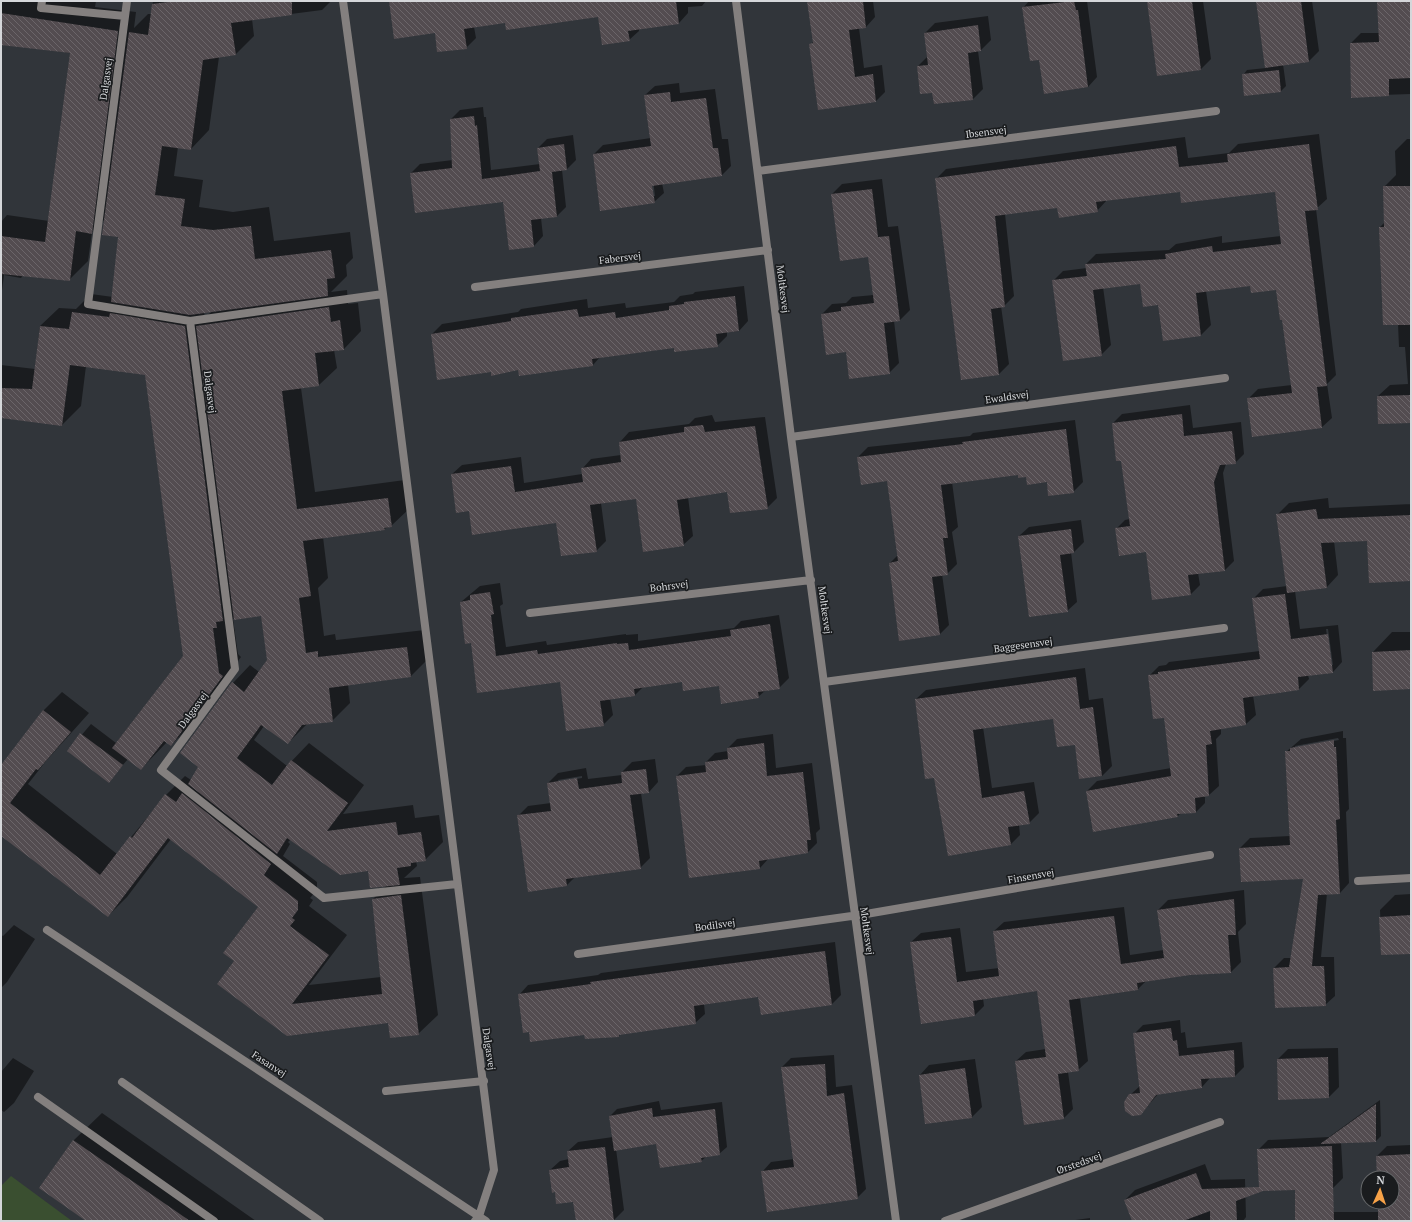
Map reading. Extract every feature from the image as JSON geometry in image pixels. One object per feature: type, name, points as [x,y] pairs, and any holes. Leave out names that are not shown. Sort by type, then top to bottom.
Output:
[{"type":"street","points":[[42,1],[41,8],[125,16]]},
{"type":"street","name":"Dalgasvej","points":[[127,1],[88,304],[190,321],[383,294]]},
{"type":"street","name":"Dalgasvej","points":[[343,1],[383,294],[457,884],[484,1081],[494,1170],[477,1218]]},
{"type":"street","name":"Moltkesvej","points":[[736,1],[824,682],[896,1221]]},
{"type":"street","name":"Ibsensvej","points":[[758,171],[1216,111]]},
{"type":"street","name":"Fabersvej","points":[[475,287],[768,250]]},
{"type":"street","name":"Dalgasvej","points":[[190,321],[236,669],[161,770],[324,898],[457,884]]},
{"type":"street","name":"Ewaldsvej","points":[[792,437],[1225,378]]},
{"type":"street","name":"Bohrsvej","points":[[530,612],[811,580]]},
{"type":"street","name":"Baggesensvej","points":[[824,682],[1224,628]]},
{"type":"street","name":"Finsensvej","points":[[855,916],[1210,855]]},
{"type":"street","points":[[1358,881],[1411,878]]},
{"type":"street","name":"Bodilsvej","points":[[578,954],[855,916]]},
{"type":"street","name":"Fasanvej","points":[[47,930],[477,1218],[486,1221]]},
{"type":"street","points":[[386,1091],[484,1081]]},
{"type":"street","points":[[122,1082],[320,1221]]},
{"type":"street","points":[[38,1097],[214,1221]]},
{"type":"street","name":"Ørstedsvej","points":[[945,1221],[1220,1122]]},
{"type":"green space","points":[[11,1176],[72,1221],[1,1221],[1,1186]]},
{"type":"building","points":[[176,1],[292,1],[292,15],[231,23],[236,55],[203,60],[191,150],[162,146],[155,195],[185,199],[181,226],[213,230],[251,226],[255,259],[331,250],[335,278],[327,279],[328,296],[190,315],[111,302],[118,237],[102,235],[129,32],[148,35],[152,4]]},
{"type":"building","points":[[389,1],[676,1],[679,24],[628,31],[630,41],[602,45],[598,17],[506,30],[505,23],[464,29],[467,49],[437,52],[435,33],[394,39]]},
{"type":"building","points":[[807,1],[863,1],[866,28],[849,30],[855,77],[873,74],[876,102],[818,110],[809,44],[813,43]]},
{"type":"building","points":[[1074,1],[1076,10],[1078,10],[1088,87],[1044,94],[1039,60],[1030,61],[1022,7]]},
{"type":"building","points":[[1147,1],[1192,1],[1201,70],[1157,76]]},
{"type":"building","points":[[1256,1],[1301,1],[1309,62],[1265,68]]},
{"type":"building","points":[[1377,1],[1411,1],[1411,78],[1389,79],[1389,96],[1351,98],[1350,43],[1379,42]]},
{"type":"building","points":[[1,13],[118,31],[92,234],[76,231],[70,281],[1,274],[1,236],[45,242],[70,53],[1,45]]},
{"type":"building","points":[[978,25],[981,51],[968,53],[973,100],[934,104],[932,93],[920,94],[917,66],[928,65],[924,33]]},
{"type":"building","points":[[1279,70],[1281,92],[1244,96],[1242,74]]},
{"type":"building","points":[[670,92],[671,102],[706,98],[713,148],[718,148],[722,176],[652,186],[655,203],[600,211],[593,154],[651,146],[644,95]]},
{"type":"building","points":[[474,116],[475,126],[477,125],[482,179],[540,171],[537,148],[564,144],[567,170],[552,172],[557,217],[531,220],[534,247],[509,250],[503,202],[415,213],[410,173],[452,168],[450,119]]},
{"type":"building","points":[[1309,144],[1318,210],[1305,211],[1327,386],[1317,387],[1322,428],[1252,437],[1247,398],[1292,393],[1282,320],[1280,320],[1276,290],[1251,293],[1250,286],[1196,293],[1201,336],[1163,341],[1158,305],[1143,307],[1140,284],[1093,290],[1102,356],[1063,361],[1052,280],[1087,276],[1085,264],[1166,259],[1165,254],[1212,246],[1213,252],[1281,244],[1275,192],[1181,203],[1180,192],[1096,202],[1098,212],[1059,218],[1057,208],[995,216],[1005,307],[991,309],[999,375],[961,380],[935,178],[1176,146],[1179,167],[1228,162],[1227,154]]},
{"type":"building","points":[[1383,186],[1411,186],[1411,325],[1383,325],[1379,227],[1384,227]]},
{"type":"building","points":[[872,189],[878,237],[889,236],[900,321],[884,323],[890,374],[849,379],[846,352],[826,355],[821,314],[841,311],[841,307],[874,303],[868,257],[840,261],[831,194]]},
{"type":"building","points":[[735,296],[739,331],[716,334],[718,347],[674,352],[674,348],[592,359],[593,366],[519,376],[518,370],[491,376],[491,372],[437,380],[431,334],[511,321],[511,318],[577,309],[579,317],[615,312],[616,318],[669,310],[669,306],[684,304],[684,302]]},
{"type":"building","points":[[329,307],[331,322],[340,320],[344,350],[315,353],[319,386],[282,391],[297,509],[388,498],[392,527],[384,528],[385,530],[303,541],[311,596],[299,598],[306,653],[318,651],[318,657],[407,647],[411,677],[329,688],[333,722],[302,725],[288,744],[261,725],[237,758],[272,785],[291,760],[348,803],[327,831],[396,822],[398,835],[421,832],[426,861],[411,863],[411,866],[397,868],[400,885],[370,888],[368,871],[340,875],[287,838],[277,854],[188,784],[198,767],[180,753],[232,682],[244,692],[267,660],[261,616],[234,620],[196,326]]},
{"type":"building","points":[[72,312],[109,317],[110,313],[185,326],[223,621],[216,622],[217,628],[213,628],[219,673],[223,676],[171,746],[164,741],[141,770],[112,748],[183,656],[145,375],[70,365],[62,426],[1,418],[1,388],[32,389],[40,326],[69,329]]},
{"type":"building","points":[[1411,395],[1411,423],[1378,424],[1377,396]]},
{"type":"building","points":[[1182,414],[1184,436],[1232,431],[1236,464],[1220,465],[1214,482],[1225,571],[1188,575],[1191,595],[1152,600],[1146,552],[1119,556],[1115,528],[1130,526],[1121,461],[1116,461],[1112,423]]},
{"type":"building","points":[[703,425],[705,432],[755,426],[768,509],[730,513],[727,492],[677,500],[684,546],[643,552],[636,499],[590,505],[597,552],[561,556],[556,523],[472,535],[469,511],[456,513],[451,474],[511,466],[515,492],[583,482],[581,468],[621,462],[619,442],[684,432],[684,427]]},
{"type":"building","points":[[1066,429],[1074,493],[1048,496],[1047,482],[1027,485],[1026,477],[1018,478],[1018,475],[941,485],[948,538],[943,538],[948,575],[932,577],[940,635],[899,641],[889,563],[898,561],[887,481],[861,485],[857,457]]},
{"type":"building","points":[[1316,509],[1318,519],[1411,515],[1411,581],[1369,583],[1367,541],[1321,543],[1327,588],[1287,593],[1276,514]]},
{"type":"building","points":[[1071,529],[1074,553],[1060,555],[1068,612],[1029,617],[1018,536]]},
{"type":"building","points":[[490,592],[494,614],[491,615],[496,656],[537,650],[538,654],[617,643],[628,643],[629,650],[731,636],[730,630],[770,624],[780,689],[758,692],[759,698],[721,704],[719,686],[683,691],[682,682],[634,689],[635,696],[600,701],[604,726],[566,731],[560,682],[477,693],[471,643],[465,644],[460,602],[470,600],[470,595]]},
{"type":"building","points":[[1285,594],[1291,639],[1328,634],[1333,673],[1298,677],[1299,690],[1243,698],[1246,725],[1210,731],[1212,744],[1206,745],[1209,796],[1195,798],[1196,813],[1177,814],[1178,817],[1093,832],[1086,791],[1171,776],[1164,718],[1153,719],[1148,675],[1158,674],[1158,672],[1260,659],[1252,598]]},
{"type":"building","points":[[1411,650],[1411,689],[1373,691],[1372,652]]},
{"type":"building","points":[[1076,677],[1080,709],[1093,707],[1102,776],[1079,779],[1075,745],[1057,747],[1053,719],[973,730],[982,798],[1024,791],[1030,824],[1008,827],[1011,845],[948,856],[934,778],[925,779],[915,699]]},
{"type":"building","points":[[43,710],[71,732],[38,770],[36,769],[10,803],[100,875],[130,836],[132,838],[165,794],[176,802],[182,793],[271,864],[264,875],[298,901],[298,910],[292,918],[295,920],[290,926],[329,955],[292,1004],[382,994],[372,899],[401,895],[419,1035],[390,1038],[388,1023],[287,1036],[217,984],[234,961],[223,953],[258,907],[168,838],[108,917],[1,836],[1,765]]},
{"type":"building","points":[[80,733],[123,765],[109,783],[67,751]]},
{"type":"building","points":[[1334,740],[1334,747],[1336,747],[1340,819],[1336,820],[1340,894],[1318,895],[1312,966],[1324,966],[1326,1006],[1275,1008],[1273,968],[1289,967],[1303,879],[1241,882],[1239,848],[1290,845],[1285,751],[1290,751],[1290,748]]},
{"type":"building","points":[[764,743],[767,776],[803,772],[811,840],[807,840],[808,853],[759,861],[760,869],[689,878],[676,776],[706,772],[705,762],[728,759],[727,748]]},
{"type":"building","points":[[646,769],[649,793],[630,795],[641,869],[566,879],[567,886],[528,892],[517,815],[551,811],[547,783],[577,778],[579,789],[622,783],[621,772]]},
{"type":"building","points":[[1234,899],[1236,935],[1228,935],[1231,973],[1190,975],[1137,983],[1138,990],[1069,1000],[1079,1071],[1058,1074],[1064,1119],[1024,1125],[1015,1061],[1046,1057],[1037,991],[973,1001],[975,1016],[921,1024],[910,942],[951,937],[957,982],[999,976],[993,931],[1114,916],[1121,964],[1164,958],[1157,910]]},
{"type":"building","points":[[1411,915],[1411,954],[1381,955],[1379,917]]},
{"type":"building","points":[[825,951],[832,1005],[761,1015],[758,997],[694,1006],[696,1024],[619,1035],[619,1037],[585,1039],[584,1035],[530,1042],[529,1032],[523,1033],[518,994],[591,984],[590,982]]},
{"type":"building","points":[[1171,1028],[1173,1041],[1177,1040],[1179,1056],[1234,1050],[1235,1077],[1201,1079],[1202,1088],[1156,1095],[1141,1115],[1132,1116],[1125,1111],[1124,1102],[1129,1094],[1140,1093],[1133,1033]]},
{"type":"building","points":[[1328,1057],[1329,1098],[1278,1100],[1277,1059]]},
{"type":"building","points":[[825,1064],[827,1096],[844,1093],[858,1199],[767,1212],[761,1171],[794,1167],[781,1067]]},
{"type":"building","points":[[965,1068],[972,1118],[925,1124],[919,1075]]},
{"type":"building","points":[[1376,1104],[1376,1142],[1320,1144]]},
{"type":"building","points":[[652,1108],[653,1117],[715,1109],[720,1155],[701,1158],[702,1162],[660,1168],[656,1144],[614,1151],[609,1116]]},
{"type":"building","points":[[73,1140],[190,1221],[86,1221],[39,1188]]},
{"type":"building","points":[[1332,1146],[1334,1221],[1295,1221],[1295,1190],[1263,1191],[1236,1201],[1237,1221],[1210,1221],[1210,1211],[1183,1221],[1132,1221],[1124,1200],[1196,1173],[1202,1189],[1259,1187],[1257,1149]]},
{"type":"building","points":[[605,1147],[614,1221],[576,1221],[573,1202],[556,1204],[555,1192],[552,1193],[549,1170],[569,1167],[567,1151]]},
{"type":"building","points":[[1411,1154],[1411,1221],[1378,1221],[1378,1210],[1400,1210],[1400,1170],[1377,1170],[1376,1156]]}]
